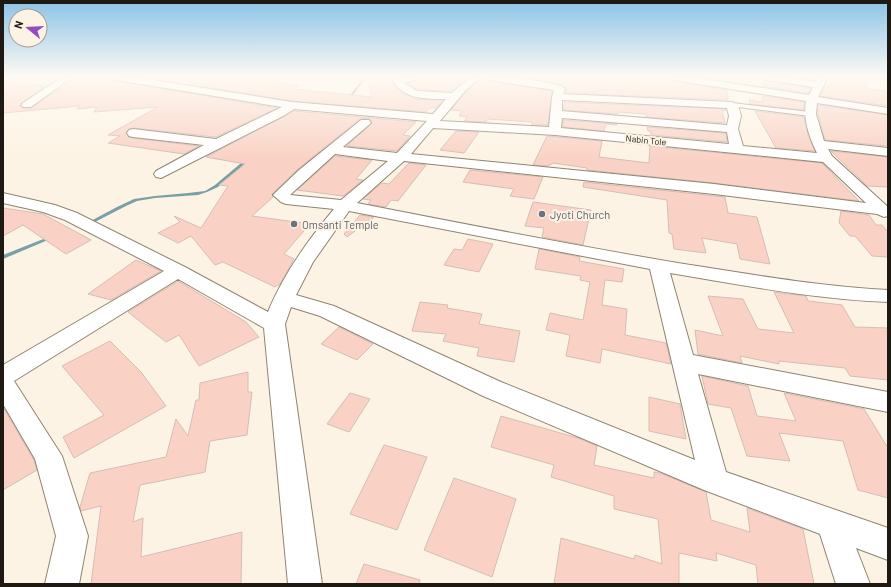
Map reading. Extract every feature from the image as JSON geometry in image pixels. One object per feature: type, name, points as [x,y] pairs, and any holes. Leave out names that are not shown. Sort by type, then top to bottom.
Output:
[{"type":"street","name":"Nabin Tole","points":[[288,104],[434,121],[555,131],[826,158]]},
{"type":"street","points":[[300,580],[274,324],[283,298],[313,246],[345,205],[401,156],[449,104]]},
{"type":"street","points":[[555,131],[557,104]]},
{"type":"street","points":[[719,104],[732,105],[735,116],[732,129],[737,149]]},
{"type":"street","points":[[811,104],[810,114],[819,144],[826,158],[885,213]]},
{"type":"street","points":[[849,104],[888,110]]},
{"type":"street","points":[[162,174],[218,143],[281,113],[292,105]]},
{"type":"street","name":"Nabin Tole","points":[[557,114],[732,129]]},
{"type":"street","points":[[365,123],[304,173],[281,195],[286,199],[345,205],[520,241],[808,290],[850,295],[888,296]]},
{"type":"street","points":[[133,133],[218,143]]},
{"type":"street","points":[[819,144],[888,152]]},
{"type":"street","points":[[333,150],[376,156],[401,156],[714,189],[885,213]]},
{"type":"street","points":[[3,198],[85,224],[178,271],[274,324]]},
{"type":"street","points":[[658,265],[714,481]]},
{"type":"street","points":[[3,376],[178,271]]},
{"type":"street","points":[[283,298],[327,311],[492,389],[714,481],[888,544]]},
{"type":"street","points":[[683,362],[888,402]]},
{"type":"street","points":[[3,383],[48,456],[66,515],[72,536],[62,584]]},
{"type":"street","points":[[832,524],[852,584]]},
{"type":"lane","points":[[732,105],[810,114]]},
{"type":"building","points":[[3,104],[21,104],[23,108],[31,108],[36,104],[255,104],[277,108],[216,137],[133,128],[126,132],[128,137],[133,138],[199,146],[184,154],[108,143],[120,136],[108,135],[158,107],[94,112],[97,107],[77,109],[80,106],[3,113]]},
{"type":"building","points":[[333,104],[439,104],[436,108],[430,108],[426,112]]},
{"type":"building","points":[[456,104],[550,104],[548,125],[532,125],[532,122],[488,119],[486,122],[464,121],[467,117],[459,116],[462,111],[451,110]]},
{"type":"building","points":[[564,104],[619,104],[726,109],[726,111],[722,110],[725,123],[646,117],[646,114],[618,112],[618,114],[564,110]]},
{"type":"building","points":[[754,104],[804,104],[804,110]]},
{"type":"building","points":[[818,105],[888,115],[888,146],[825,140],[818,114]]},
{"type":"building","points":[[294,111],[416,122],[403,135],[410,136],[397,151],[347,146],[372,123],[369,118],[360,119],[298,169],[272,194],[273,197],[252,216],[310,224],[284,254],[294,259],[280,284],[275,287],[223,262],[215,265],[191,236],[178,243],[158,233],[180,222],[174,216],[201,228],[228,186],[219,185],[245,164],[206,157]]},
{"type":"building","points":[[755,111],[804,117],[808,135],[815,151],[776,148]]},
{"type":"building","points":[[563,120],[617,125],[606,124],[604,131],[563,127]]},
{"type":"building","points":[[647,127],[726,133],[727,142],[651,135],[651,131],[648,131]]},
{"type":"building","points":[[456,131],[479,132],[464,153],[440,150]]},
{"type":"building","points":[[547,136],[602,141],[599,157],[649,163],[650,146],[822,163],[859,201],[714,183],[587,170],[587,168],[553,163],[548,166],[533,165]]},
{"type":"building","points":[[831,151],[888,157],[888,187],[867,186]]},
{"type":"building","points":[[335,156],[372,160],[356,179],[363,180],[343,196],[297,190]]},
{"type":"building","points":[[409,163],[426,165],[398,201],[391,200],[386,207],[368,204],[371,200],[363,199],[382,183],[389,184]]},
{"type":"building","points":[[470,170],[543,177],[534,199],[510,196],[514,189],[463,182]]},
{"type":"building","points":[[584,182],[725,197],[728,213],[757,217],[770,264],[740,259],[737,244],[702,238],[706,253],[674,249],[672,234],[669,233],[667,200],[583,187]]},
{"type":"building","points":[[533,202],[591,210],[583,245],[542,237],[544,228],[525,226]]},
{"type":"building","points":[[3,208],[43,214],[91,240],[66,254],[23,225],[3,236]]},
{"type":"building","points":[[841,211],[869,215],[876,225],[882,225],[888,232],[888,257],[872,256],[855,236],[850,236],[839,223]]},
{"type":"building","points":[[360,215],[374,217],[347,237],[344,234]]},
{"type":"building","points":[[468,239],[493,244],[479,272],[444,265],[454,249],[462,250]]},
{"type":"building","points":[[539,249],[580,257],[579,261],[624,269],[622,282],[605,280],[602,305],[627,309],[625,335],[666,343],[671,364],[602,349],[600,363],[566,356],[570,335],[546,330],[550,313],[583,320],[590,282],[580,280],[581,276],[535,269]]},
{"type":"building","points":[[136,260],[161,271],[111,300],[88,294]]},
{"type":"building","points":[[178,281],[246,322],[259,337],[199,366],[179,335],[166,342],[128,312]]},
{"type":"building","points":[[774,292],[806,296],[808,301],[842,305],[855,327],[888,328],[888,380],[850,376],[845,368],[779,361],[779,364],[740,356],[742,363],[698,354],[695,330],[723,336],[708,296],[743,299],[758,329],[794,333]]},
{"type":"building","points":[[420,302],[448,305],[447,308],[482,314],[479,324],[520,331],[514,362],[477,356],[479,348],[443,341],[446,334],[412,331]]},
{"type":"building","points":[[339,327],[373,344],[357,360],[321,344]]},
{"type":"building","points":[[110,341],[141,372],[166,406],[74,458],[63,437],[104,415],[62,366]]},
{"type":"building","points":[[248,372],[248,392],[252,392],[247,435],[210,441],[205,472],[140,485],[133,522],[143,518],[141,557],[242,532],[241,584],[91,584],[101,506],[81,511],[80,507],[90,473],[166,457],[176,419],[188,436],[196,400],[199,400],[200,383]]},
{"type":"building","points":[[702,376],[748,386],[757,416],[796,421],[784,393],[864,409],[888,448],[888,498],[858,490],[843,441],[779,433],[790,461],[747,456],[731,408],[708,404]]},
{"type":"building","points":[[350,393],[370,399],[349,432],[327,424]]},
{"type":"building","points":[[649,397],[680,404],[686,439],[649,431]]},
{"type":"building","points":[[3,407],[34,460],[37,470],[3,490]]},
{"type":"building","points":[[501,416],[578,438],[597,446],[594,465],[654,478],[654,472],[660,473],[706,492],[711,520],[750,532],[747,508],[803,529],[814,584],[758,584],[756,565],[716,553],[717,561],[679,553],[679,584],[554,584],[561,538],[634,559],[635,555],[662,564],[658,519],[614,509],[614,496],[551,477],[554,465],[491,447]]},
{"type":"building","points":[[384,445],[427,457],[397,530],[350,514]]},
{"type":"building","points":[[454,478],[516,499],[492,577],[424,550]]},
{"type":"building","points":[[364,564],[420,580],[419,584],[356,584]]},
{"type":"waterway","points":[[89,223],[136,200],[206,192],[216,186],[248,159]]},
{"type":"waterway","points":[[3,257],[53,237]]},
{"type":"place","name":"Jyoti Church","points":[[542,214]]},
{"type":"place","name":"Omsanti Temple","points":[[294,224]]}]
